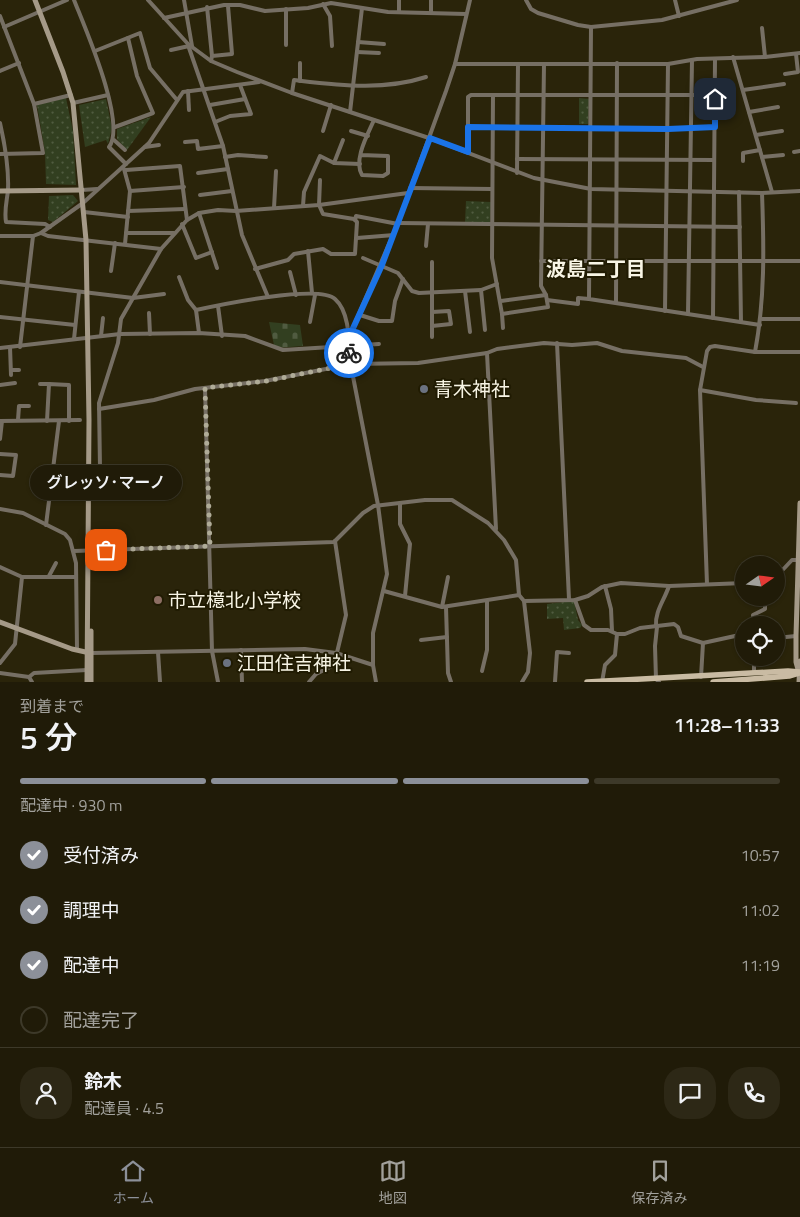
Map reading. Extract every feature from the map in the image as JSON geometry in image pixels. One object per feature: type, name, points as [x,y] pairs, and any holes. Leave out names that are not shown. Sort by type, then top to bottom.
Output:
[{"type":"main road","points":[[587,682],[658,681],[754,673],[799,672]]},
{"type":"main road","points":[[713,682],[789,676],[799,672]]},
{"type":"street","points":[[35,0],[73,103],[84,212],[88,293],[88,551],[91,682]]},
{"type":"street","points":[[4,27],[67,0]]},
{"type":"street","points":[[74,0],[94,51],[108,95],[114,127],[114,140],[109,147],[125,167],[130,191],[125,244]]},
{"type":"street","points":[[148,0],[190,46],[261,82],[430,138],[491,161],[517,174],[591,189],[714,190],[762,193],[800,190]]},
{"type":"street","points":[[184,0],[190,46],[223,146],[236,211],[268,297]]},
{"type":"street","points":[[239,0],[240,5]]},
{"type":"street","points":[[312,6],[313,0]]},
{"type":"street","points":[[399,0],[399,11]]},
{"type":"street","points":[[431,0],[432,12]]},
{"type":"street","points":[[349,337],[382,265],[430,138],[456,64],[470,0]]},
{"type":"street","points":[[526,0],[531,9],[538,13],[578,25],[592,27],[679,16],[737,0]]},
{"type":"street","points":[[675,0],[679,16]]},
{"type":"street","points":[[164,18],[187,14],[207,7],[240,5],[265,11],[323,4],[344,4],[362,8],[466,14]]},
{"type":"street","points":[[323,4],[330,16],[332,46]]},
{"type":"street","points":[[212,58],[232,54],[228,6]]},
{"type":"street","points":[[207,7],[212,58]]},
{"type":"street","points":[[350,112],[362,8]]},
{"type":"street","points":[[286,9],[286,45]]},
{"type":"street","points":[[0,16],[34,104],[43,153],[0,154]]},
{"type":"street","points":[[589,299],[592,27]]},
{"type":"street","points":[[762,28],[765,57]]},
{"type":"street","points":[[94,51],[140,32],[150,68],[178,100]]},
{"type":"street","points":[[114,127],[153,113],[137,76],[128,38]]},
{"type":"street","points":[[358,42],[384,44]]},
{"type":"street","points":[[171,50],[190,46]]},
{"type":"street","points":[[357,52],[379,53]]},
{"type":"street","points":[[456,64],[668,64],[692,60],[798,54],[798,72],[785,74]]},
{"type":"street","points":[[733,57],[772,192]]},
{"type":"street","points":[[713,318],[715,59]]},
{"type":"street","points":[[688,314],[691,226],[692,60]]},
{"type":"street","points":[[0,71],[19,63]]},
{"type":"street","points":[[300,63],[300,81]]},
{"type":"street","points":[[616,302],[618,63]]},
{"type":"street","points":[[517,174],[518,64]]},
{"type":"street","points":[[502,314],[548,307],[546,295],[541,286],[544,64]]},
{"type":"street","points":[[665,311],[668,64]]},
{"type":"street","points":[[292,93],[294,80],[353,87],[407,83],[426,77]]},
{"type":"street","points":[[0,236],[33,236],[41,233],[83,203],[146,147],[183,92],[261,82]]},
{"type":"street","points":[[743,90],[784,84]]},
{"type":"street","points":[[215,122],[230,116],[251,114],[240,85]]},
{"type":"street","points":[[188,91],[189,110]]},
{"type":"street","points":[[34,104],[71,95]]},
{"type":"street","points":[[73,103],[108,95]]},
{"type":"street","points":[[468,152],[468,98],[471,95],[715,95]]},
{"type":"street","points":[[493,96],[491,161],[492,258],[501,301],[503,328]]},
{"type":"street","points":[[210,105],[245,99]]},
{"type":"street","points":[[323,131],[330,105]]},
{"type":"street","points":[[749,112],[778,107]]},
{"type":"street","points":[[361,155],[388,156],[388,173],[383,176],[362,175],[361,155],[374,120]]},
{"type":"street","points":[[0,123],[7,154],[8,190],[4,210],[6,222],[45,224],[50,227]]},
{"type":"street","points":[[468,127],[668,129],[715,127]]},
{"type":"street","points":[[351,131],[368,136]]},
{"type":"street","points":[[756,135],[782,132]]},
{"type":"street","points":[[114,140],[125,150]]},
{"type":"street","points":[[334,163],[343,140]]},
{"type":"street","points":[[185,142],[197,141],[198,149],[223,146]]},
{"type":"street","points":[[146,147],[160,145]]},
{"type":"street","points":[[743,161],[743,153],[760,150]]},
{"type":"street","points":[[794,152],[800,151]]},
{"type":"street","points":[[762,157],[783,154]]},
{"type":"street","points":[[225,157],[238,155],[266,157]]},
{"type":"street","points":[[303,206],[304,192],[320,156],[334,163],[360,164]]},
{"type":"street","points":[[517,159],[714,160]]},
{"type":"street","points":[[125,167],[180,166],[187,220]]},
{"type":"street","points":[[198,172],[228,169]]},
{"type":"street","points":[[274,208],[276,172]]},
{"type":"street","points":[[320,180],[319,205],[323,214],[355,220]]},
{"type":"street","points":[[130,191],[184,187]]},
{"type":"street","points":[[410,188],[492,189]]},
{"type":"street","points":[[0,191],[97,189]]},
{"type":"street","points":[[200,195],[232,191]]},
{"type":"street","points":[[740,192],[740,322]]},
{"type":"street","points":[[53,469],[88,473],[98,472],[100,468],[99,409],[120,334],[121,319],[161,249],[174,232],[187,220],[199,213],[218,210],[236,211],[319,205],[408,193]]},
{"type":"street","points":[[755,352],[762,319],[764,260],[762,193]]},
{"type":"street","points":[[128,211],[185,209]]},
{"type":"street","points":[[84,212],[128,216]]},
{"type":"street","points":[[199,213],[217,268]]},
{"type":"street","points":[[355,220],[356,216],[398,224],[740,226]]},
{"type":"street","points":[[256,269],[288,260],[294,254],[323,249],[331,254],[355,254],[357,222],[355,220]]},
{"type":"street","points":[[182,224],[196,258],[212,252]]},
{"type":"street","points":[[426,246],[428,224]]},
{"type":"street","points":[[126,233],[174,232]]},
{"type":"street","points":[[41,233],[48,236],[161,249]]},
{"type":"street","points":[[356,238],[394,235]]},
{"type":"street","points":[[20,346],[33,236]]},
{"type":"street","points":[[111,271],[115,243]]},
{"type":"street","points":[[308,252],[314,294],[310,322]]},
{"type":"street","points":[[363,258],[398,273],[412,291],[481,290],[497,284]]},
{"type":"street","points":[[541,260],[800,261]]},
{"type":"street","points":[[432,262],[432,337]]},
{"type":"street","points":[[290,272],[296,295]]},
{"type":"street","points":[[179,276],[188,300],[196,310],[199,333]]},
{"type":"street","points":[[360,316],[379,321],[392,321],[395,301],[404,280]]},
{"type":"street","points":[[0,282],[133,298],[164,294]]},
{"type":"street","points":[[481,290],[485,330]]},
{"type":"street","points":[[465,291],[470,332]]},
{"type":"street","points":[[74,339],[79,292]]},
{"type":"street","points":[[196,310],[268,297],[325,294],[335,299],[346,323],[349,337],[351,364],[378,505],[387,574],[373,633],[373,665],[376,682]]},
{"type":"street","points":[[501,301],[546,295]]},
{"type":"street","points":[[547,300],[578,304],[578,298],[616,302],[760,325]]},
{"type":"street","points":[[218,306],[222,336]]},
{"type":"street","points":[[432,312],[449,311],[451,324],[432,326]]},
{"type":"street","points":[[150,313],[150,334]]},
{"type":"street","points":[[0,317],[75,325]]},
{"type":"street","points":[[101,336],[103,318]]},
{"type":"street","points":[[762,319],[800,319]]},
{"type":"street","points":[[0,348],[120,334],[199,333],[252,338],[283,350],[379,344]]},
{"type":"street","points":[[99,409],[154,400],[205,388],[266,381],[351,364],[416,364],[496,349],[557,343],[572,345],[597,343],[622,351],[686,358],[698,362],[703,367]]},
{"type":"street","points":[[557,343],[569,599]]},
{"type":"street","points":[[10,347],[11,372],[19,370]]},
{"type":"street","points":[[707,584],[700,390],[703,367],[710,347],[755,352],[800,352]]},
{"type":"street","points":[[487,352],[496,529]]},
{"type":"street","points":[[0,385],[15,383]]},
{"type":"street","points":[[40,384],[69,385],[69,421]]},
{"type":"street","points":[[47,420],[49,384]]},
{"type":"street","points":[[205,388],[212,651],[218,682]]},
{"type":"street","points":[[700,390],[756,400],[796,403]]},
{"type":"street","points":[[18,420],[19,406],[29,406]]},
{"type":"street","points":[[0,439],[1,421],[80,420]]},
{"type":"street","points":[[46,525],[59,421]]},
{"type":"street","points":[[0,454],[16,456],[13,476],[0,475]]},
{"type":"street","points":[[74,551],[335,541],[363,514],[378,505],[425,500],[452,500],[496,529],[516,560],[519,595],[524,601],[530,653],[528,672],[522,682]]},
{"type":"street","points":[[799,672],[796,662],[796,636],[800,503]]},
{"type":"street","points":[[400,504],[400,524],[410,544],[405,596]]},
{"type":"street","points":[[0,509],[23,512],[69,538],[74,551],[77,650]]},
{"type":"street","points":[[309,682],[316,674],[334,665],[346,615],[335,541]]},
{"type":"street","points":[[785,567],[792,560],[799,560]]},
{"type":"street","points":[[49,576],[56,563]]},
{"type":"street","points":[[0,566],[22,577],[75,577]]},
{"type":"street","points":[[0,663],[15,644],[22,577]]},
{"type":"street","points":[[448,577],[444,607],[448,672],[451,682]]},
{"type":"street","points":[[524,601],[575,600],[588,596],[605,586],[638,583],[669,586],[735,583]]},
{"type":"street","points":[[605,586],[611,609],[612,630]]},
{"type":"street","points":[[658,681],[655,614],[664,603],[669,586]]},
{"type":"street","points":[[384,591],[444,607],[519,595]]},
{"type":"street","points":[[575,600],[586,627],[591,630],[612,630],[617,634],[629,634],[640,628],[674,624],[678,627],[681,636],[703,643],[735,636]]},
{"type":"street","points":[[482,671],[487,650],[487,601]]},
{"type":"street","points":[[753,616],[765,609],[765,606]]},
{"type":"street","points":[[0,622],[77,650],[89,652],[305,649],[336,653],[373,665]]},
{"type":"street","points":[[602,682],[605,665],[615,655],[617,634]]},
{"type":"street","points":[[785,637],[796,636]]},
{"type":"street","points":[[421,640],[447,637]]},
{"type":"street","points":[[701,677],[703,643]]},
{"type":"street","points":[[241,650],[242,682]]},
{"type":"street","points":[[87,682],[89,652]]},
{"type":"street","points":[[158,652],[160,682]]},
{"type":"street","points":[[555,682],[557,652],[569,653]]},
{"type":"street","points":[[799,682],[800,661]]},
{"type":"street","points":[[754,666],[754,673]]},
{"type":"street","points":[[0,673],[29,677],[34,673],[87,670]]},
{"type":"street","points":[[29,677],[32,682]]},
{"type":"green space","points":[[66,98],[73,131],[76,185],[46,184],[45,152],[37,105]]},
{"type":"green space","points":[[579,98],[589,99],[588,124],[579,124]]},
{"type":"green space","points":[[106,99],[112,128],[108,144],[106,140],[85,147],[79,105]]},
{"type":"green space","points":[[151,117],[127,150],[117,139],[117,129]]},
{"type":"green space","points":[[73,195],[78,201],[53,222],[48,220],[49,196]]},
{"type":"green space","points":[[466,201],[491,202],[490,223],[465,222]]},
{"type":"green space","points":[[269,322],[300,325],[303,346],[277,348],[274,345]]},
{"type":"green space","points":[[574,601],[578,620],[582,625],[580,628],[564,630],[563,618],[547,619],[547,604]]},
{"type":"way so far","points":[[106,550],[210,546],[205,388],[266,381],[351,364],[349,353]]},
{"type":"place","name":"青木神社","points":[[424,389]]},
{"type":"place","name":"グレッソ･マーノ","points":[[106,550]]},
{"type":"place","name":"市立檍北小学校","points":[[158,600]]},
{"type":"place","name":"江田住吉神社","points":[[227,663]]},
{"type":"district","name":"波島二丁目","points":[[596,269]]},
{"type":"route","points":[[349,353],[349,337],[382,265],[430,138],[468,152],[468,127],[668,129],[715,127],[715,99]]}]
